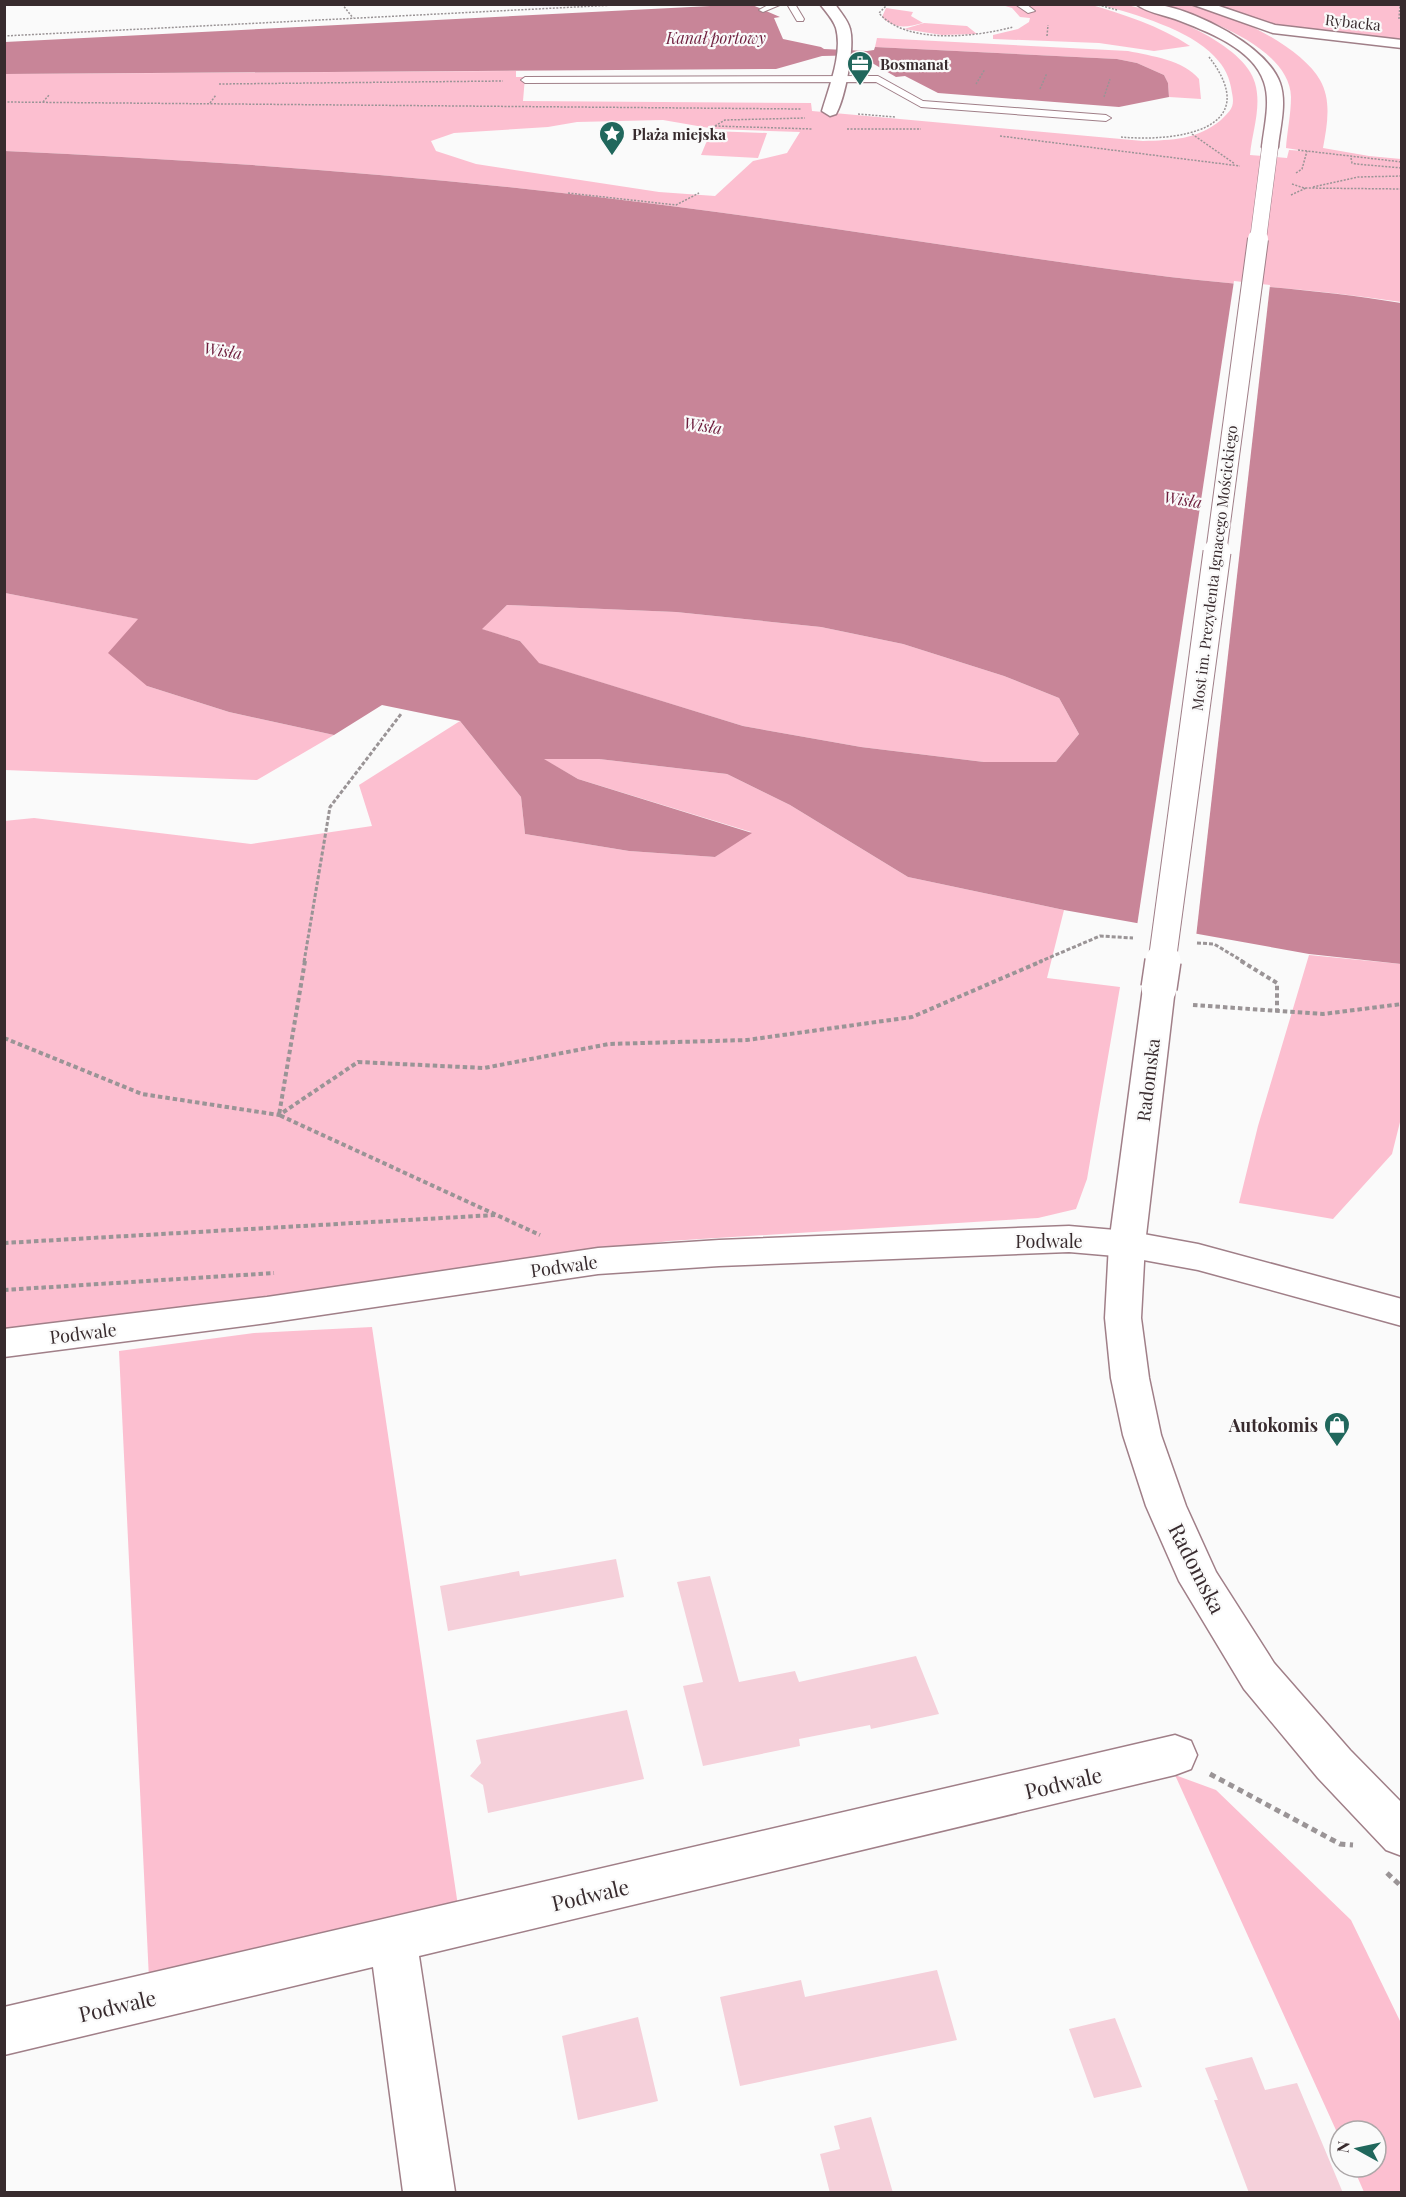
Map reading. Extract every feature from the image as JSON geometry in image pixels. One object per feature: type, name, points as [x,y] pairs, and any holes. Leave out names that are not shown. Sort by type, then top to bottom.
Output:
[{"type":"main road","points":[[827,4],[844,31],[840,77],[830,111]]},
{"type":"main road","name":"Most im. Prezydenta Ignacego Mościckiego","points":[[1143,4],[1200,24],[1227,38],[1261,65],[1271,80],[1274,96],[1270,147],[1171,996]]},
{"type":"main road","name":"Rybacka","points":[[1198,4],[1273,29],[1401,44]]},
{"type":"main road","name":"Radomska","points":[[1171,996],[1127,1244],[1123,1318],[1130,1378],[1139,1424],[1166,1506],[1200,1581],[1259,1676],[1334,1764],[1401,1835]]},
{"type":"main road","name":"Podwale","points":[[4,1343],[267,1310],[598,1261],[719,1253],[1068,1239],[1127,1244]]},
{"type":"main road","points":[[1127,1244],[1198,1257],[1401,1313]]},
{"type":"main road","name":"Podwale","points":[[4,2031],[1175,1755]]},
{"type":"main road","points":[[393,1941],[429,2193]]},
{"type":"lane","points":[[763,10],[778,4]]},
{"type":"lane","points":[[791,4],[800,19]]},
{"type":"lane","points":[[1019,4],[1031,11]]},
{"type":"lane","points":[[525,80],[840,77],[878,79],[921,104],[1106,118]]},
{"type":"lane","points":[[913,100],[934,96],[928,93]]},
{"type":"path","points":[[342,4],[353,18]]},
{"type":"path","points":[[4,36],[635,4]]},
{"type":"path","points":[[888,4],[879,13],[883,21],[917,33],[982,35],[1004,31],[1018,25]]},
{"type":"path","points":[[1040,91],[1047,74]]},
{"type":"path","points":[[219,84],[525,80]]},
{"type":"path","points":[[43,102],[49,95]]},
{"type":"path","points":[[210,104],[216,95]]},
{"type":"path","points":[[821,129],[715,126],[725,120],[809,118],[823,116],[830,111]]},
{"type":"path","points":[[843,129],[931,130]]},
{"type":"path","points":[[1192,134],[1245,168]]},
{"type":"path","points":[[999,136],[1236,164]]},
{"type":"path","points":[[1302,150],[1352,158],[1401,162]]},
{"type":"path","points":[[1304,164],[1307,151]]},
{"type":"path","points":[[1352,158],[1352,163],[1356,164],[1401,168]]},
{"type":"path","points":[[1305,188],[1358,177],[1401,176]]},
{"type":"path","points":[[1282,180],[1305,188],[1401,189]]},
{"type":"path","points":[[568,193],[676,205],[699,193]]},
{"type":"path","points":[[279,1115],[330,807],[401,714]]},
{"type":"path","points":[[279,1115],[358,1062],[484,1068],[609,1044],[747,1040],[912,1017],[1100,936],[1134,938]]},
{"type":"path","points":[[1191,942],[1214,944],[1277,982],[1277,1012]]},
{"type":"path","points":[[1171,996],[1277,1012],[1323,1014],[1401,1004]]},
{"type":"path","points":[[4,1038],[142,1094],[279,1115],[598,1261]]},
{"type":"path","points":[[4,1243],[496,1215]]},
{"type":"path","points":[[1175,1755],[1340,1844]]},
{"type":"shaded area","points":[[1088,4],[1128,16],[1190,46],[1154,51],[1099,43],[993,39],[993,35],[1018,29],[1029,22],[1030,18],[1020,17],[1012,8],[1002,5]]},
{"type":"shaded area","points":[[1186,4],[1223,14],[1262,32],[1297,55],[1310,67],[1320,80],[1326,96],[1328,114],[1323,148],[1401,159],[1401,302],[1344,294],[1170,277],[734,214],[516,188],[297,168],[5,151],[4,74],[516,71],[516,77],[525,77],[523,101],[811,103],[812,111],[1143,141],[1184,138],[1203,132],[1227,114],[1233,102],[1230,82],[1221,64],[1204,47],[1191,38],[1161,24],[1101,5],[1140,8],[1179,21],[1200,31],[1236,55],[1248,69],[1257,92],[1257,110],[1250,155],[1287,158],[1289,150],[1305,151],[1286,148],[1291,97],[1287,79],[1276,63],[1241,36],[1198,17],[1162,5]],"holes":[[[663,120],[715,129],[800,132],[787,153],[753,161],[715,196],[659,192],[476,164],[436,151],[431,141],[454,133],[548,127],[577,122]]]},
{"type":"shaded area","points":[[1208,5],[1401,5],[1401,40],[1285,28]]},
{"type":"shaded area","points":[[886,8],[913,12],[911,16],[923,23],[896,26],[882,17]]},
{"type":"shaded area","points":[[924,23],[967,26],[977,34],[942,35],[904,29]]},
{"type":"shaded area","points":[[877,38],[1128,51],[1185,67],[1199,79],[1201,99],[1169,97],[1168,83],[1164,75],[1137,63],[1117,59],[875,47]]},
{"type":"shaded area","points":[[711,131],[767,133],[758,158],[701,155]]},
{"type":"shaded area","points":[[5,593],[139,619],[147,686],[229,712],[334,735],[257,780],[5,770]]},
{"type":"shaded area","points":[[507,605],[676,612],[821,627],[903,644],[1004,676],[1059,698],[1079,734],[1056,762],[984,762],[861,747],[743,726],[538,663],[520,641],[481,629]]},
{"type":"shaded area","points":[[460,721],[521,797],[525,834],[629,851],[715,857],[751,832],[578,779],[543,759],[599,759],[727,774],[790,805],[908,877],[1064,910],[1047,978],[1120,987],[1087,1179],[1076,1209],[1038,1218],[669,1241],[5,1332],[4,821],[34,818],[251,844],[372,826],[359,785]]},
{"type":"shaded area","points":[[1309,955],[1401,964],[1401,1118],[1392,1154],[1333,1219],[1239,1203],[1258,1126]]},
{"type":"shaded area","points":[[372,1327],[458,1906],[149,1979],[119,1351],[254,1333]]},
{"type":"shaded area","points":[[1175,1775],[1216,1790],[1351,1920],[1401,2023],[1401,2192],[1364,2192],[1358,2179],[1388,2179],[1388,2119],[1331,2119]]},
{"type":"water","name":"Kanał portowy","points":[[750,4],[780,17],[774,18],[783,39],[824,49],[867,51],[874,50],[875,47],[1117,59],[1137,63],[1164,75],[1168,83],[1169,97],[1119,107],[938,93],[905,76],[896,77],[867,60],[871,58],[866,55],[822,56],[776,69],[5,74],[5,42]]},
{"type":"water","name":"Wisła","points":[[5,151],[297,168],[516,188],[734,214],[1170,277],[1315,291],[1401,303],[1401,964],[1309,954],[1064,910],[908,877],[790,805],[727,774],[599,759],[544,759],[578,779],[752,833],[715,857],[629,851],[525,834],[521,797],[460,721],[382,705],[334,735],[229,712],[147,686],[108,653],[138,619],[5,593]],"holes":[[[507,605],[676,612],[821,627],[903,644],[1004,676],[1059,698],[1079,734],[1056,762],[984,762],[861,747],[743,726],[539,663],[520,641],[482,629]]]},
{"type":"pier","points":[[1234,281],[1270,285],[1196,937],[1137,926]]},
{"type":"building","points":[[616,1559],[624,1597],[448,1631],[440,1586],[519,1571],[520,1576]]},
{"type":"building","points":[[710,1576],[739,1682],[795,1671],[799,1682],[916,1656],[939,1714],[871,1729],[870,1725],[799,1739],[800,1746],[703,1766],[683,1686],[703,1682],[677,1582]]},
{"type":"building","points":[[627,1710],[644,1779],[488,1813],[483,1785],[470,1776],[481,1763],[476,1740]]},
{"type":"building","points":[[937,1970],[957,2040],[740,2086],[720,1997],[801,1980],[805,1997]]},
{"type":"building","points":[[638,2017],[658,2101],[578,2120],[562,2036]]},
{"type":"building","points":[[1115,2018],[1142,2087],[1094,2098],[1069,2029]]},
{"type":"building","points":[[1252,2057],[1265,2090],[1297,2083],[1328,2157],[1328,2179],[1337,2179],[1343,2193],[1249,2193],[1214,2100],[1218,2100],[1205,2068]]},
{"type":"building","points":[[871,2117],[893,2193],[830,2193],[820,2154],[840,2149],[834,2126]]},
{"type":"place","name":"Bosmanat","points":[[860,87]]},
{"type":"place","name":"Plaża miejska","points":[[612,157]]},
{"type":"place","name":"Autokomis","points":[[1337,1448]]}]
